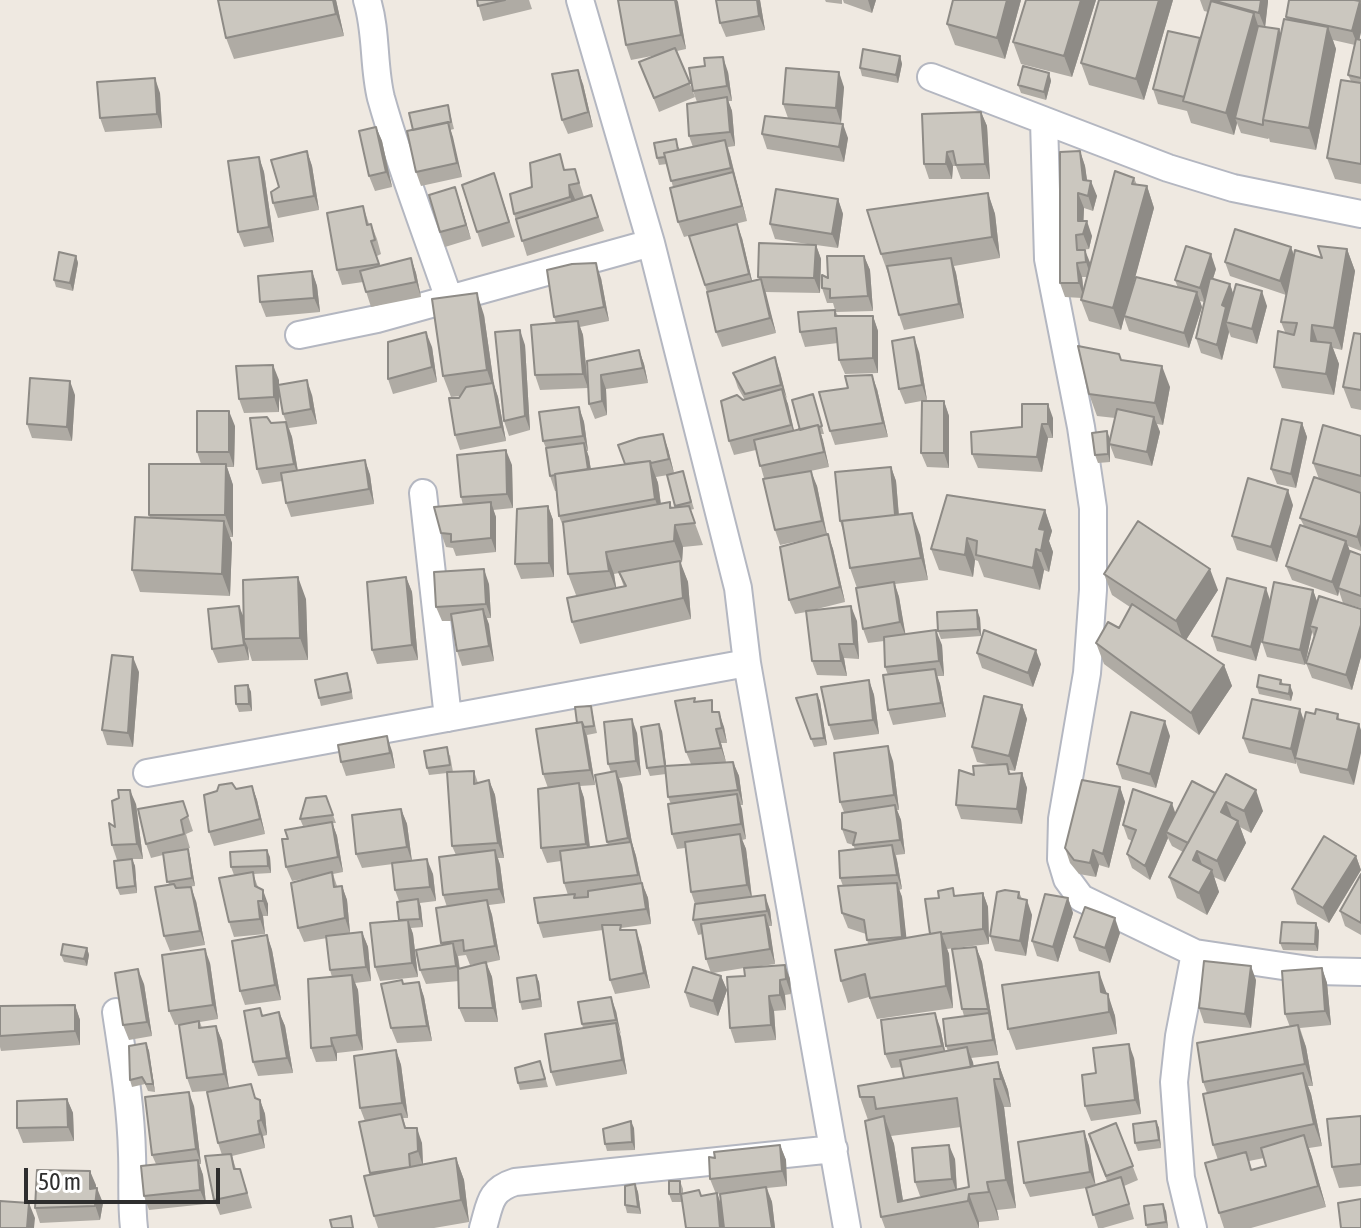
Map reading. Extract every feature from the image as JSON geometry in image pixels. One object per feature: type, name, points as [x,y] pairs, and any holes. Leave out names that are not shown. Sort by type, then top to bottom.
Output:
[{"type":"street","points":[[367,0],[376,40],[380,94],[449,299]]},
{"type":"street","points":[[580,0],[651,243],[738,588],[747,663],[847,1228]]},
{"type":"street","points":[[931,77],[1168,168],[1233,188],[1361,214]]},
{"type":"street","points":[[1044,121],[1048,259],[1081,427],[1093,508],[1093,590],[1087,673],[1062,819],[1061,859],[1067,879],[1081,898],[1195,953],[1316,971],[1361,972]]},
{"type":"street","points":[[299,335],[377,319],[651,243]]},
{"type":"street","points":[[423,493],[448,718]]},
{"type":"street","points":[[147,773],[747,663]]},
{"type":"street","points":[[1193,1228],[1181,1178],[1174,1082],[1179,1036],[1195,953]]},
{"type":"street","points":[[116,1012],[129,1109],[132,1155],[130,1201],[134,1228]]},
{"type":"street","points":[[483,1228],[494,1192],[515,1182],[834,1149]]},
{"type":"building","points":[[218,0],[333,0],[336,14],[226,38]]},
{"type":"building","points":[[477,0],[505,0],[478,6]]},
{"type":"building","points":[[618,0],[675,0],[681,35],[626,45]]},
{"type":"building","points":[[716,0],[757,0],[759,16],[720,23]]},
{"type":"building","points":[[953,0],[1007,0],[997,38],[947,24]]},
{"type":"building","points":[[1026,0],[1081,0],[1064,56],[1013,42]]},
{"type":"building","points":[[1099,0],[1159,0],[1136,79],[1081,63]]},
{"type":"building","points":[[1212,0],[1261,0],[1259,13]]},
{"type":"building","points":[[1289,0],[1360,1],[1352,31],[1286,17]]},
{"type":"building","points":[[1211,1],[1254,13],[1226,113],[1183,101]]},
{"type":"building","points":[[1284,19],[1328,27],[1309,128],[1263,120]]},
{"type":"building","points":[[1258,26],[1279,29],[1263,125],[1235,118]]},
{"type":"building","points":[[1168,31],[1200,38],[1184,97],[1153,89]]},
{"type":"building","points":[[1356,39],[1361,40],[1361,78],[1348,75]]},
{"type":"building","points":[[675,48],[690,83],[654,98],[639,62]]},
{"type":"building","points":[[863,49],[900,56],[896,75],[860,68]]},
{"type":"building","points":[[723,57],[727,86],[693,91],[689,68],[705,66],[704,58]]},
{"type":"building","points":[[1023,66],[1049,73],[1044,92],[1018,85]]},
{"type":"building","points":[[786,68],[839,72],[836,108],[783,104]]},
{"type":"building","points":[[578,70],[588,112],[562,120],[552,74]]},
{"type":"building","points":[[155,78],[157,114],[100,118],[97,82]]},
{"type":"building","points":[[1341,80],[1361,83],[1361,164],[1327,158]]},
{"type":"building","points":[[727,97],[730,132],[689,136],[687,104]]},
{"type":"building","points":[[448,105],[451,122],[413,130],[409,113]]},
{"type":"building","points":[[981,112],[985,164],[956,165],[953,151],[947,152],[946,164],[924,164],[922,114]]},
{"type":"building","points":[[765,116],[843,124],[839,147],[762,134]]},
{"type":"building","points":[[448,122],[457,163],[416,172],[407,131]]},
{"type":"building","points":[[376,127],[386,172],[369,176],[359,131]]},
{"type":"building","points":[[676,139],[678,150],[657,158],[654,143]]},
{"type":"building","points":[[725,140],[731,168],[671,181],[664,153]]},
{"type":"building","points":[[307,151],[314,196],[273,203],[271,192],[279,187],[271,160]]},
{"type":"building","points":[[1080,151],[1083,180],[1091,181],[1088,196],[1078,193],[1078,221],[1087,221],[1083,234],[1076,235],[1077,250],[1085,250],[1086,262],[1077,263],[1079,283],[1060,283],[1060,152]]},
{"type":"building","points":[[560,154],[564,170],[575,169],[579,183],[569,185],[570,197],[514,214],[510,194],[532,187],[530,163]]},
{"type":"building","points":[[259,157],[269,227],[238,232],[228,161]]},
{"type":"building","points":[[1115,171],[1134,178],[1132,184],[1147,186],[1113,308],[1081,300]]},
{"type":"building","points":[[733,172],[742,206],[678,222],[670,188]]},
{"type":"building","points":[[494,173],[509,222],[477,232],[462,185]]},
{"type":"building","points":[[455,187],[466,225],[440,232],[429,195]]},
{"type":"building","points":[[776,189],[838,199],[832,234],[770,224]]},
{"type":"building","points":[[988,193],[992,237],[881,254],[867,210]]},
{"type":"building","points":[[591,195],[598,217],[522,241],[516,219]]},
{"type":"building","points":[[363,206],[367,225],[371,224],[375,240],[371,241],[379,264],[337,270],[327,213]]},
{"type":"building","points":[[737,224],[749,274],[705,285],[689,236]]},
{"type":"building","points":[[1235,229],[1291,247],[1280,281],[1225,262]]},
{"type":"building","points":[[759,243],[816,245],[814,278],[758,277]]},
{"type":"building","points":[[1186,246],[1211,254],[1200,288],[1175,280]]},
{"type":"building","points":[[1318,246],[1347,249],[1334,328],[1312,325],[1311,341],[1331,343],[1326,374],[1274,367],[1278,331],[1294,335],[1297,323],[1281,322],[1295,250],[1322,258]]},
{"type":"building","points":[[59,252],[76,256],[70,283],[54,280]]},
{"type":"building","points":[[827,256],[864,256],[868,296],[830,298],[830,289],[822,288],[822,275],[828,278]]},
{"type":"building","points":[[411,258],[416,282],[366,292],[360,271]]},
{"type":"building","points":[[951,258],[959,304],[899,315],[887,266]]},
{"type":"building","points":[[596,263],[604,307],[554,317],[547,270],[572,264]]},
{"type":"building","points":[[312,271],[314,298],[260,302],[258,276]]},
{"type":"building","points":[[1136,277],[1197,292],[1184,333],[1124,316]]},
{"type":"building","points":[[1210,278],[1230,284],[1222,305],[1226,307],[1217,345],[1196,338]]},
{"type":"building","points":[[761,279],[770,318],[716,332],[707,292]]},
{"type":"building","points":[[1236,284],[1262,291],[1252,329],[1226,322]]},
{"type":"building","points":[[477,293],[487,370],[443,376],[432,299]]},
{"type":"building","points":[[835,310],[835,316],[873,316],[873,358],[839,360],[836,328],[800,332],[798,312]]},
{"type":"building","points":[[578,321],[583,374],[535,375],[531,325]]},
{"type":"building","points":[[520,330],[525,416],[504,421],[495,332]]},
{"type":"building","points":[[426,332],[432,367],[388,379],[388,342]]},
{"type":"building","points":[[1354,333],[1361,334],[1361,390],[1343,387]]},
{"type":"building","points":[[914,337],[922,385],[899,389],[892,341]]},
{"type":"building","points":[[1078,346],[1119,354],[1121,360],[1162,366],[1155,403],[1089,394]]},
{"type":"building","points":[[639,350],[643,368],[601,375],[602,401],[589,404],[587,361]]},
{"type":"building","points":[[775,357],[781,385],[745,394],[733,373]]},
{"type":"building","points":[[273,365],[274,397],[239,399],[236,366]]},
{"type":"building","points":[[872,375],[883,423],[830,431],[819,392],[848,388],[845,376]]},
{"type":"building","points":[[30,378],[70,381],[67,427],[27,424]]},
{"type":"building","points":[[307,380],[311,409],[283,414],[278,385]]},
{"type":"building","points":[[493,383],[501,427],[455,435],[449,398],[459,398],[466,387]]},
{"type":"building","points":[[782,389],[791,425],[729,441],[721,401],[737,395],[743,400]]},
{"type":"building","points":[[813,394],[822,426],[800,430],[792,400]]},
{"type":"building","points":[[922,401],[944,401],[944,453],[921,453]]},
{"type":"building","points":[[1022,404],[1048,404],[1048,424],[1042,424],[1037,457],[972,454],[971,432],[1022,427]]},
{"type":"building","points":[[579,407],[583,436],[543,441],[539,412]]},
{"type":"building","points":[[1117,409],[1154,417],[1147,452],[1109,444]]},
{"type":"building","points":[[197,411],[229,411],[229,452],[197,452]]},
{"type":"building","points":[[267,417],[271,423],[286,422],[294,464],[257,469],[250,418]]},
{"type":"building","points":[[1282,419],[1302,423],[1291,474],[1271,469]]},
{"type":"building","points":[[818,425],[824,452],[760,466],[754,440]]},
{"type":"building","points":[[1323,425],[1361,436],[1361,476],[1313,463]]},
{"type":"building","points":[[1107,431],[1108,454],[1095,455],[1092,433]]},
{"type":"building","points":[[663,434],[669,459],[625,464],[618,445]]},
{"type":"building","points":[[584,443],[588,469],[550,476],[546,448]]},
{"type":"building","points":[[506,450],[507,494],[461,497],[457,455]]},
{"type":"building","points":[[365,460],[369,489],[286,503],[281,473]]},
{"type":"building","points":[[650,461],[655,499],[559,516],[555,474]]},
{"type":"building","points":[[149,464],[226,464],[225,515],[149,515]]},
{"type":"building","points":[[891,467],[895,515],[840,521],[835,472]]},
{"type":"building","points":[[683,471],[691,502],[675,506],[667,475]]},
{"type":"building","points":[[811,471],[822,521],[775,530],[763,479]]},
{"type":"building","points":[[1314,477],[1361,493],[1361,524],[1357,537],[1300,518]]},
{"type":"building","points":[[1248,478],[1288,490],[1271,547],[1232,536]]},
{"type":"building","points":[[947,495],[1045,510],[1039,529],[1045,530],[1041,551],[1036,549],[1033,568],[976,555],[977,541],[967,538],[965,555],[931,549]]},
{"type":"building","points":[[491,502],[491,538],[451,542],[451,534],[441,533],[434,507]]},
{"type":"building","points":[[670,502],[670,508],[689,506],[695,523],[675,525],[674,541],[606,552],[609,571],[568,574],[563,522]]},
{"type":"building","points":[[548,506],[549,563],[515,564],[517,509]]},
{"type":"building","points":[[912,513],[921,558],[850,568],[842,521]]},
{"type":"building","points":[[135,517],[224,521],[222,574],[132,570]]},
{"type":"building","points":[[1138,521],[1210,569],[1176,621],[1104,574]]},
{"type":"building","points":[[1300,525],[1346,541],[1332,582],[1286,566]]},
{"type":"building","points":[[828,534],[840,587],[789,600],[780,547]]},
{"type":"building","points":[[1350,551],[1361,555],[1361,596],[1338,588]]},
{"type":"building","points":[[680,561],[683,598],[572,622],[567,598],[626,586],[619,572]]},
{"type":"building","points":[[484,569],[486,604],[436,607],[434,572]]},
{"type":"building","points":[[298,577],[300,638],[244,639],[243,580]]},
{"type":"building","points":[[406,577],[412,645],[372,650],[367,582]]},
{"type":"building","points":[[1227,578],[1266,588],[1251,647],[1212,636]]},
{"type":"building","points":[[894,582],[900,622],[863,629],[856,588]]},
{"type":"building","points":[[1274,582],[1313,590],[1300,650],[1262,642]]},
{"type":"building","points":[[1319,596],[1361,609],[1361,625],[1346,675],[1306,663],[1317,628],[1310,626]]},
{"type":"building","points":[[1132,604],[1224,665],[1191,713],[1096,643],[1108,622],[1119,628]]},
{"type":"building","points":[[239,606],[244,645],[212,649],[208,609]]},
{"type":"building","points":[[851,606],[854,644],[839,644],[841,661],[812,661],[806,611]]},
{"type":"building","points":[[483,609],[489,646],[457,651],[451,614]]},
{"type":"building","points":[[977,610],[978,629],[938,631],[937,612]]},
{"type":"building","points":[[936,630],[939,661],[885,667],[884,637]]},
{"type":"building","points":[[984,630],[1036,650],[1028,673],[977,653]]},
{"type":"building","points":[[112,655],[133,657],[128,733],[102,730]]},
{"type":"building","points":[[935,669],[941,703],[888,710],[883,675]]},
{"type":"building","points":[[347,673],[351,692],[319,698],[315,680]]},
{"type":"building","points":[[1259,675],[1290,685],[1289,694],[1257,687]]},
{"type":"building","points":[[869,680],[873,720],[829,725],[821,687]]},
{"type":"building","points":[[248,685],[249,704],[236,704],[235,686]]},
{"type":"building","points":[[817,694],[824,738],[811,739],[796,698]]},
{"type":"building","points":[[984,696],[1022,705],[1009,756],[972,747]]},
{"type":"building","points":[[695,698],[694,702],[712,700],[712,712],[719,712],[722,728],[716,729],[721,748],[686,752],[675,701]]},
{"type":"building","points":[[1252,699],[1300,709],[1291,749],[1243,738]]},
{"type":"building","points":[[591,706],[594,726],[584,727],[582,722],[577,723],[575,707]]},
{"type":"building","points":[[1316,709],[1338,714],[1337,719],[1359,724],[1348,770],[1295,758],[1306,712],[1315,714]]},
{"type":"building","points":[[1131,712],[1165,721],[1150,774],[1117,764]]},
{"type":"building","points":[[632,719],[636,761],[608,764],[604,722]]},
{"type":"building","points":[[582,722],[590,770],[543,774],[536,729]]},
{"type":"building","points":[[659,724],[665,766],[647,768],[641,727]]},
{"type":"building","points":[[387,736],[390,753],[341,762],[338,745]]},
{"type":"building","points":[[888,746],[894,795],[840,802],[834,753]]},
{"type":"building","points":[[447,747],[450,765],[427,768],[424,751]]},
{"type":"building","points":[[733,762],[738,790],[668,797],[665,766]]},
{"type":"building","points":[[1007,764],[1009,774],[1022,773],[1017,809],[956,805],[959,770],[974,775],[973,766]]},
{"type":"building","points":[[474,771],[474,784],[489,780],[498,843],[452,846],[447,772]]},
{"type":"building","points":[[616,771],[628,838],[607,842],[595,775]]},
{"type":"building","points":[[1226,774],[1256,790],[1244,811],[1226,802],[1221,812],[1238,821],[1217,861],[1197,851],[1193,860],[1212,870],[1199,893],[1169,877]]},
{"type":"building","points":[[1082,780],[1120,787],[1103,854],[1093,850],[1090,863],[1074,860],[1065,848]]},
{"type":"building","points":[[1192,781],[1215,793],[1188,843],[1166,832]]},
{"type":"building","points":[[232,783],[236,789],[252,786],[260,819],[209,832],[204,795],[217,791],[219,785]]},
{"type":"building","points":[[579,783],[586,844],[541,848],[538,789]]},
{"type":"building","points":[[1133,789],[1172,803],[1145,866],[1127,854],[1136,830],[1123,825]]},
{"type":"building","points":[[118,790],[130,790],[137,844],[112,845],[109,823],[115,827],[112,801],[119,798]]},
{"type":"building","points":[[737,794],[741,824],[672,834],[668,804]]},
{"type":"building","points":[[326,796],[333,815],[300,819],[306,798]]},
{"type":"building","points":[[183,801],[188,816],[181,820],[184,834],[146,844],[138,809]]},
{"type":"building","points":[[895,805],[900,840],[853,845],[856,833],[842,829],[842,813]]},
{"type":"building","points":[[401,809],[407,847],[356,854],[352,815]]},
{"type":"building","points":[[332,822],[338,857],[286,867],[282,839],[288,839],[285,830]]},
{"type":"building","points":[[740,834],[747,885],[691,892],[685,842]]},
{"type":"building","points":[[1324,836],[1356,856],[1323,908],[1292,889]]},
{"type":"building","points":[[631,842],[638,875],[564,883],[560,851]]},
{"type":"building","points":[[892,845],[897,875],[840,878],[839,851]]},
{"type":"building","points":[[188,849],[192,878],[167,882],[163,853]]},
{"type":"building","points":[[267,850],[268,866],[231,867],[230,852]]},
{"type":"building","points":[[495,850],[499,889],[443,895],[439,857]]},
{"type":"building","points":[[132,859],[135,886],[117,888],[114,861]]},
{"type":"building","points":[[427,859],[430,887],[395,890],[392,863]]},
{"type":"building","points":[[253,872],[255,886],[263,890],[263,901],[258,901],[260,919],[229,922],[219,878]]},
{"type":"building","points":[[332,872],[334,887],[342,886],[345,918],[298,928],[291,883]]},
{"type":"building","points":[[1361,874],[1361,923],[1340,911]]},
{"type":"building","points":[[642,883],[646,909],[538,923],[534,898],[575,894],[574,898],[588,897],[588,891]]},
{"type":"building","points":[[897,883],[902,937],[867,940],[864,920],[842,913],[838,886]]},
{"type":"building","points":[[174,884],[176,888],[191,887],[200,931],[164,936],[155,887]]},
{"type":"building","points":[[953,888],[954,896],[983,893],[983,929],[930,934],[925,899],[939,898],[938,891]]},
{"type":"building","points":[[997,892],[1019,892],[1018,898],[1027,900],[1020,941],[990,936]]},
{"type":"building","points":[[1045,894],[1068,898],[1053,947],[1032,941]]},
{"type":"building","points":[[765,895],[767,911],[693,920],[695,904]]},
{"type":"building","points":[[418,899],[420,919],[399,920],[397,902]]},
{"type":"building","points":[[487,900],[495,946],[464,951],[463,940],[441,943],[436,908]]},
{"type":"building","points":[[1085,907],[1115,918],[1105,948],[1074,937]]},
{"type":"building","points":[[765,915],[770,949],[706,959],[701,924]]},
{"type":"building","points":[[408,920],[412,963],[375,967],[370,923]]},
{"type":"building","points":[[1282,922],[1316,923],[1315,944],[1280,943]]},
{"type":"building","points":[[602,925],[621,925],[620,930],[636,930],[644,973],[610,980]]},
{"type":"building","points":[[362,932],[366,967],[330,970],[326,936]]},
{"type":"building","points":[[941,932],[946,986],[870,998],[865,974],[841,981],[835,950]]},
{"type":"building","points":[[267,935],[275,985],[240,991],[232,941]]},
{"type":"building","points":[[453,943],[456,966],[420,970],[416,950]]},
{"type":"building","points":[[63,944],[87,948],[84,959],[61,955]]},
{"type":"building","points":[[976,947],[988,1009],[962,1009],[952,949]]},
{"type":"building","points":[[205,949],[213,1005],[169,1011],[162,955]]},
{"type":"building","points":[[1204,961],[1251,966],[1245,1014],[1199,1008]]},
{"type":"building","points":[[486,962],[493,1008],[459,1008],[458,969]]},
{"type":"building","points":[[785,965],[786,979],[780,980],[780,995],[769,996],[771,1025],[730,1028],[727,977],[745,976],[744,968]]},
{"type":"building","points":[[693,967],[721,976],[713,1001],[685,992]]},
{"type":"building","points":[[1322,968],[1325,1011],[1285,1014],[1282,971]]},
{"type":"building","points":[[138,969],[147,1022],[123,1025],[115,973]]},
{"type":"building","points":[[1099,972],[1101,992],[1108,994],[1109,1012],[1008,1029],[1002,985]]},
{"type":"building","points":[[352,975],[357,1035],[331,1038],[332,1046],[311,1048],[308,979]]},
{"type":"building","points":[[536,975],[540,999],[520,1002],[517,978]]},
{"type":"building","points":[[402,980],[403,984],[419,982],[427,1026],[391,1028],[381,984]]},
{"type":"building","points":[[611,997],[616,1020],[582,1024],[578,1002]]},
{"type":"building","points":[[75,1005],[75,1031],[0,1036],[0,1006]]},
{"type":"building","points":[[260,1008],[262,1016],[279,1012],[287,1058],[253,1062],[244,1011]]},
{"type":"building","points":[[935,1013],[942,1046],[885,1054],[881,1020]]},
{"type":"building","points":[[989,1013],[993,1040],[946,1046],[943,1019]]},
{"type":"building","points":[[199,1021],[199,1028],[216,1026],[224,1074],[187,1078],[179,1025]]},
{"type":"building","points":[[616,1023],[622,1060],[551,1072],[545,1034]]},
{"type":"building","points":[[1298,1025],[1305,1064],[1203,1082],[1197,1043]]},
{"type":"building","points":[[146,1043],[153,1084],[146,1084],[142,1077],[130,1080],[129,1046]]},
{"type":"building","points":[[1129,1044],[1135,1100],[1085,1106],[1082,1075],[1096,1073],[1093,1048]]},
{"type":"building","points":[[967,1047],[971,1067],[904,1078],[900,1060]]},
{"type":"building","points":[[396,1050],[402,1103],[360,1108],[354,1056]]},
{"type":"building","points":[[540,1061],[545,1079],[518,1083],[515,1068]]},
{"type":"building","points":[[998,1062],[1001,1079],[994,1079],[1006,1180],[987,1182],[989,1192],[969,1194],[968,1201],[881,1217],[865,1121],[884,1116],[898,1202],[969,1187],[957,1098],[876,1109],[874,1097],[860,1097],[858,1086]]},
{"type":"building","points":[[1303,1073],[1314,1124],[1213,1145],[1203,1094]]},
{"type":"building","points":[[251,1084],[255,1098],[260,1100],[260,1134],[218,1143],[207,1092]]},
{"type":"building","points":[[189,1092],[196,1149],[152,1155],[145,1097]]},
{"type":"building","points":[[67,1099],[68,1127],[17,1128],[17,1101]]},
{"type":"building","points":[[401,1114],[405,1128],[417,1128],[418,1151],[409,1154],[410,1167],[370,1173],[359,1122]]},
{"type":"building","points":[[1361,1116],[1361,1164],[1332,1167],[1327,1119]]},
{"type":"building","points":[[631,1121],[632,1142],[605,1144],[603,1129]]},
{"type":"building","points":[[1156,1121],[1159,1140],[1135,1143],[1133,1124]]},
{"type":"building","points":[[1116,1123],[1133,1166],[1106,1176],[1089,1134]]},
{"type":"building","points":[[1084,1131],[1090,1172],[1024,1183],[1018,1142]]},
{"type":"building","points":[[1304,1135],[1318,1186],[1219,1213],[1205,1163],[1246,1152],[1251,1170],[1266,1166],[1261,1148]]},
{"type":"building","points":[[780,1145],[782,1171],[710,1179],[709,1157],[715,1158],[714,1152]]},
{"type":"building","points":[[949,1145],[952,1179],[915,1182],[912,1148]]},
{"type":"building","points":[[231,1154],[234,1169],[240,1169],[247,1193],[214,1200],[205,1156]]},
{"type":"building","points":[[456,1158],[461,1200],[374,1216],[364,1176]]},
{"type":"building","points":[[198,1160],[200,1190],[144,1196],[141,1166]]},
{"type":"building","points":[[37,1170],[90,1171],[90,1189],[97,1188],[95,1206],[35,1208]]},
{"type":"building","points":[[1121,1177],[1129,1204],[1093,1215],[1086,1188]]},
{"type":"building","points":[[669,1181],[680,1181],[680,1194],[669,1194]]},
{"type":"building","points":[[635,1184],[638,1207],[625,1205],[625,1186]]},
{"type":"building","points":[[766,1187],[772,1228],[724,1228],[720,1194]]},
{"type":"building","points":[[699,1190],[701,1196],[717,1193],[720,1228],[686,1228],[681,1194]]},
{"type":"building","points":[[1361,1199],[1361,1228],[1341,1228],[1338,1203]]},
{"type":"building","points":[[0,1201],[29,1203],[27,1228],[0,1228]]},
{"type":"building","points":[[1163,1204],[1166,1222],[1146,1225],[1144,1206]]},
{"type":"building","points":[[351,1216],[353,1228],[332,1228],[330,1220]]}]
